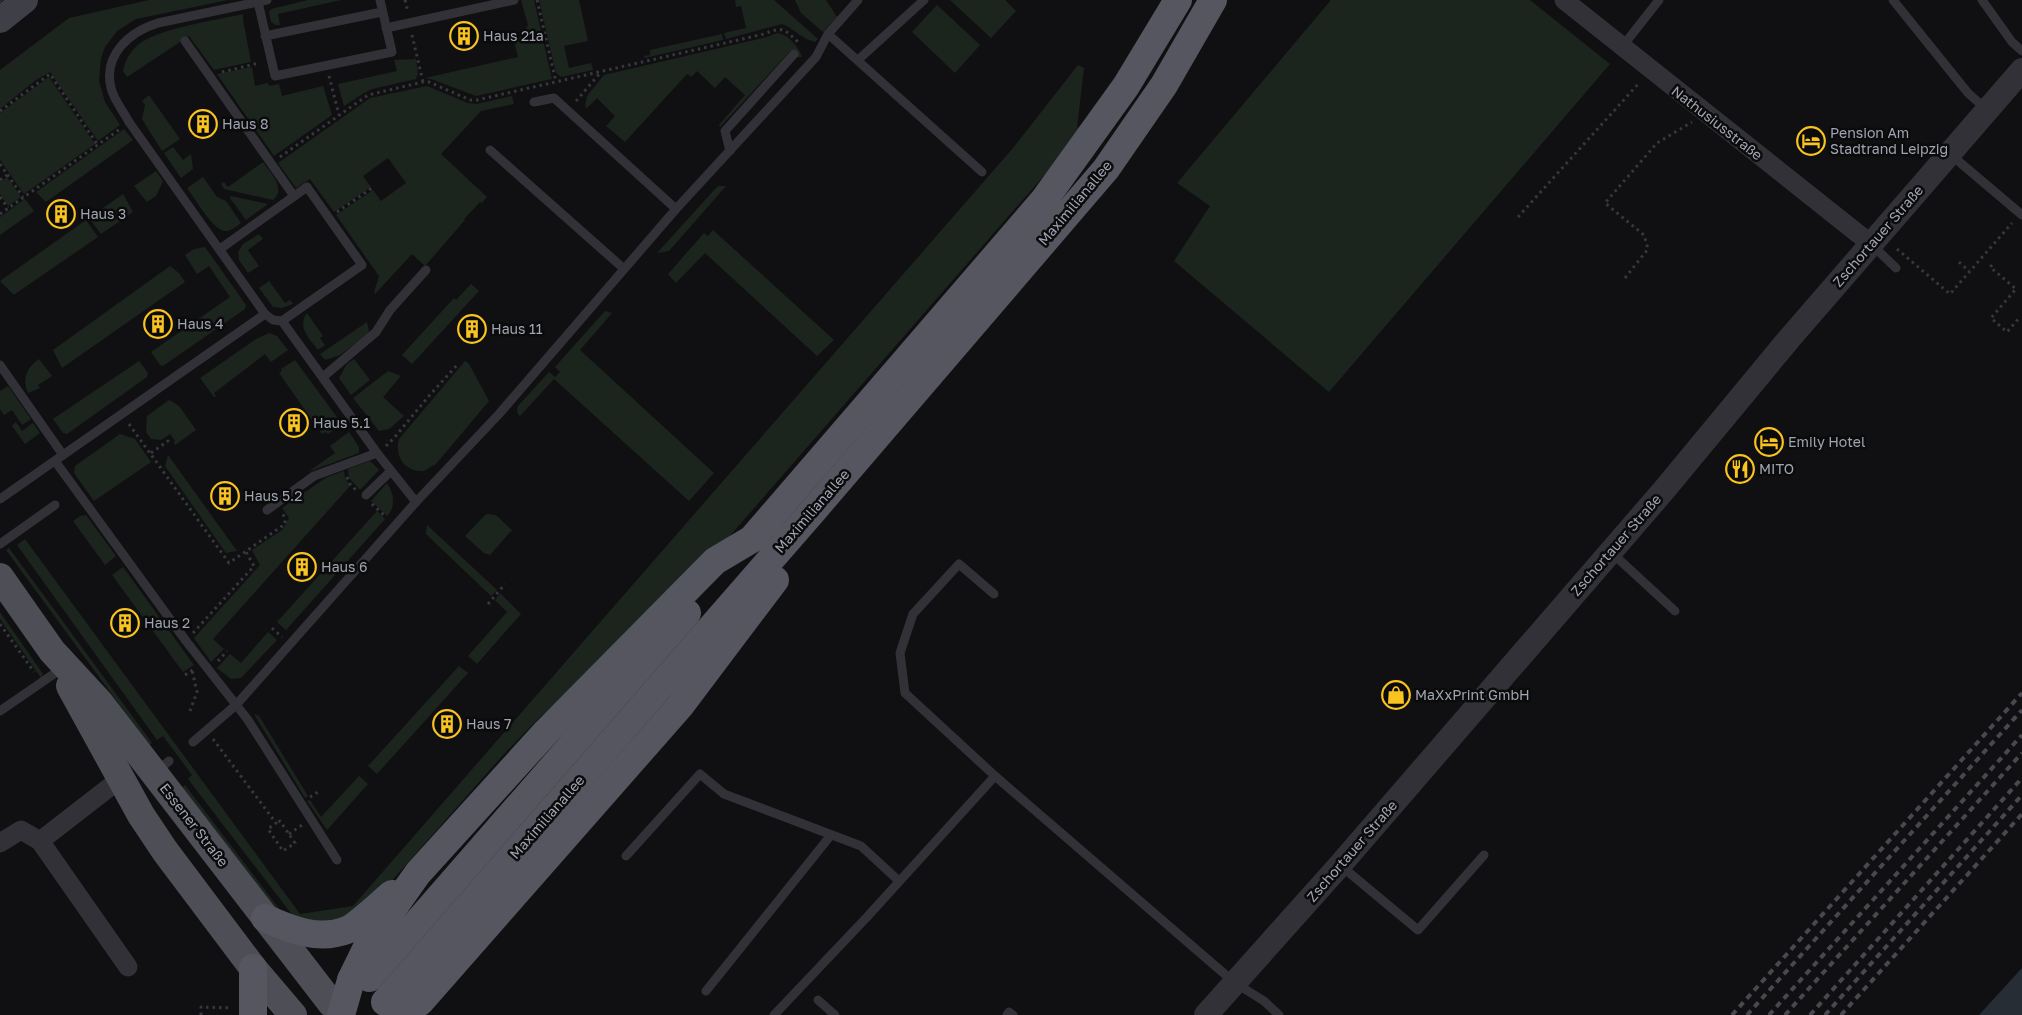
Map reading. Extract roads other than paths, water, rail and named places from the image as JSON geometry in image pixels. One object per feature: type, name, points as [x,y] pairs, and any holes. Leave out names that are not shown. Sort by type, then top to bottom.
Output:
[{"type":"highway","name":"Maximilianallee","points":[[360,979],[752,539],[1044,200],[1126,86],[1178,0]]},
{"type":"highway","name":"Maximilianallee","points":[[405,1008],[812,512],[1106,169],[1164,85],[1213,0]]},
{"type":"highway","points":[[336,1009],[360,979],[370,941],[418,872],[547,731],[715,561],[752,539]]},
{"type":"highway","points":[[266,918],[286,928],[303,933],[322,935],[348,930],[418,872]]},
{"type":"highway","points":[[253,968],[253,1012]]},
{"type":"main road","points":[[0,20],[25,0]]},
{"type":"main road","name":"Essener Straße","points":[[0,577],[57,660],[120,779],[165,851],[253,968],[293,1015]]},
{"type":"main road","name":"Essener Straße","points":[[57,660],[162,767],[266,918],[336,1009]]},
{"type":"street","name":"Nathusiusstraße","points":[[1564,0],[1705,114],[1875,239]]},
{"type":"street","name":"Zschortauer Straße","points":[[1206,1015],[1340,865],[1664,490],[1789,339],[2022,70]]},
{"type":"street","points":[[40,841],[120,779]]},
{"type":"street","points":[[0,843],[21,830],[40,841],[128,967]]},
{"type":"lane","points":[[220,249],[307,188],[362,265],[282,321],[273,320],[265,314],[129,122],[115,97],[110,80],[112,62],[120,46],[141,29],[158,23],[267,0]]},
{"type":"lane","points":[[258,2],[275,76],[392,52],[380,0]]},
{"type":"lane","points":[[386,28],[514,0]]},
{"type":"lane","points":[[193,742],[236,704],[416,502],[499,414],[676,209],[816,57],[828,34],[858,0]]},
{"type":"lane","points":[[858,60],[924,0]]},
{"type":"lane","points":[[1622,47],[1659,0]]},
{"type":"lane","points":[[1893,0],[1968,93],[1988,110]]},
{"type":"lane","points":[[1982,0],[2012,42],[2022,51]]},
{"type":"lane","points":[[265,36],[382,12]]},
{"type":"lane","points":[[828,34],[982,172]]},
{"type":"lane","points":[[185,42],[294,196]]},
{"type":"lane","points":[[730,151],[725,131],[794,54]]},
{"type":"lane","points":[[534,102],[554,98],[676,209]]},
{"type":"lane","points":[[490,150],[624,268]]},
{"type":"lane","points":[[1950,154],[2021,214]]},
{"type":"lane","points":[[1875,239],[1896,268]]},
{"type":"lane","points":[[323,377],[376,332],[390,310],[426,270]]},
{"type":"lane","points":[[0,499],[265,314]]},
{"type":"lane","points":[[282,321],[416,502]]},
{"type":"lane","points":[[0,365],[63,455]]},
{"type":"lane","points":[[266,510],[314,476],[378,453]]},
{"type":"lane","points":[[55,461],[186,641],[248,720],[337,860]]},
{"type":"lane","points":[[366,495],[391,470]]},
{"type":"lane","points":[[0,544],[55,505]]},
{"type":"lane","points":[[1610,551],[1675,610]]},
{"type":"lane","points":[[994,594],[959,564],[913,614],[900,653],[905,693],[995,776],[1235,983],[1264,1001],[1279,1015]]},
{"type":"lane","points":[[0,711],[57,660]]},
{"type":"lane","points":[[626,856],[700,774],[724,794],[861,846],[899,881]]},
{"type":"lane","points":[[774,1015],[995,776]]},
{"type":"lane","points":[[706,991],[831,835]]},
{"type":"lane","points":[[1340,865],[1418,930],[1484,855]]},
{"type":"lane","points":[[818,1000],[835,1015]]},
{"type":"lane","points":[[1007,1015],[1009,1012],[1013,1015]]},
{"type":"railway","points":[[1732,1015],[2022,693]]},
{"type":"railway","points":[[1747,1015],[2022,710]]},
{"type":"railway","points":[[1769,1015],[2022,735]]},
{"type":"railway","points":[[1785,1015],[2022,753]]},
{"type":"railway","points":[[1810,1015],[2022,778]]},
{"type":"railway","points":[[1825,1015],[2022,795]]},
{"type":"railway","points":[[1841,1015],[2022,814]]},
{"type":"place","name":"Haus 21a","points":[[464,36]]},
{"type":"place","name":"Haus 8","points":[[203,124]]},
{"type":"place","name":"Pension Am Stadtrand Leipzig","points":[[1811,141]]},
{"type":"place","name":"Haus 3","points":[[61,214]]},
{"type":"place","name":"Haus 4","points":[[158,324]]},
{"type":"place","name":"Haus 11","points":[[472,329]]},
{"type":"place","name":"Haus 5.1","points":[[294,423]]},
{"type":"place","name":"Emily Hotel","points":[[1769,442]]},
{"type":"place","name":"MITO","points":[[1740,469]]},
{"type":"place","name":"Haus 5.2","points":[[225,496]]},
{"type":"place","name":"Haus 6","points":[[302,567]]},
{"type":"place","name":"Haus 2","points":[[125,623]]},
{"type":"place","name":"MaXxPrint GmbH","points":[[1396,695]]},
{"type":"place","name":"Haus 7","points":[[447,724]]}]
